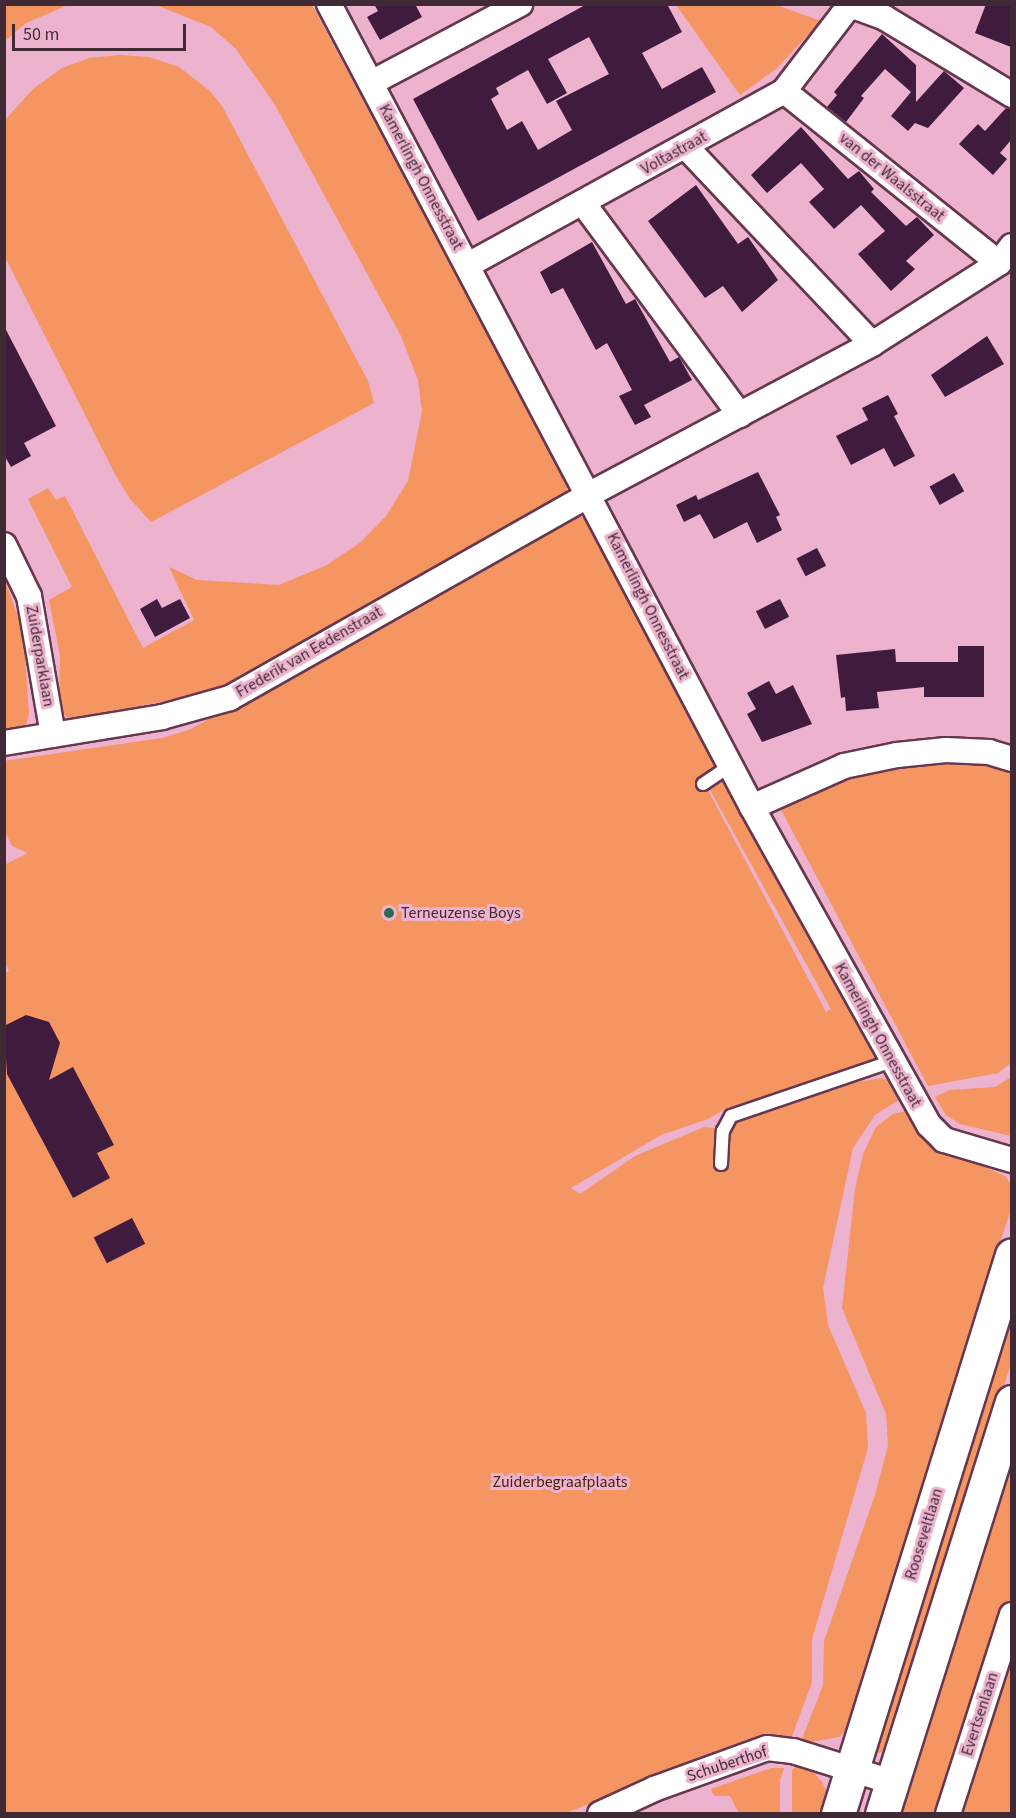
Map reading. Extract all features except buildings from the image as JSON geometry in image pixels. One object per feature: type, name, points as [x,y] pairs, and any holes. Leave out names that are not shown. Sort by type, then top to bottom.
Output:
[{"type":"main road","name":"Rooseveltlaan","points":[[838,1814],[1011,1255]]},
{"type":"main road","points":[[882,1814],[1011,1402]]},
{"type":"street","name":"Kamerlingh Onnesstraat","points":[[329,4],[590,494],[752,807],[929,1125],[944,1140],[1011,1160]]},
{"type":"street","points":[[371,83],[520,4]]},
{"type":"street","points":[[850,4],[885,18],[1011,95]]},
{"type":"street","name":"Voltastraat","points":[[468,265],[686,147],[784,90],[850,4]]},
{"type":"street","name":"van der Waalsstraat","points":[[590,494],[872,344],[1005,254],[784,90]]},
{"type":"street","points":[[686,147],[872,344]]},
{"type":"street","points":[[583,203],[740,415]]},
{"type":"street","name":"Frederik van Eedenstraat","points":[[4,743],[162,717],[230,698],[590,494]]},
{"type":"street","name":"Zuiderparklaan","points":[[4,545],[29,596],[53,735]]},
{"type":"street","points":[[752,807],[844,766],[897,755],[946,750],[989,752],[1011,759]]},
{"type":"street","name":"Evertsenlaan","points":[[948,1814],[1011,1615]]},
{"type":"street","name":"Schuberthof","points":[[600,1814],[654,1789],[767,1748],[892,1782]]},
{"type":"lane","points":[[703,784],[731,765]]},
{"type":"lane","points":[[721,1164],[723,1131],[732,1116],[893,1061]]},
{"type":"green space","points":[[5,4],[68,5],[26,23],[5,41]]},
{"type":"green space","points":[[156,5],[312,5],[566,480],[567,491],[558,501],[225,689],[75,719],[66,717],[59,704],[60,656],[49,600],[72,587],[28,499],[48,488],[56,500],[65,496],[143,648],[194,620],[169,567],[197,580],[279,585],[327,565],[361,542],[386,516],[408,481],[422,411],[418,380],[401,336],[275,105],[236,49],[211,27]]},
{"type":"green space","points":[[676,5],[776,5],[821,21],[776,69],[740,95]]},
{"type":"green space","points":[[120,55],[149,57],[179,67],[210,91],[222,106],[368,381],[374,403],[151,522],[130,499],[115,474],[5,257],[5,120],[33,89],[62,68],[89,58]]},
{"type":"green space","name":"Zuiderbegraafplaats","points":[[575,516],[590,519],[723,764],[702,779],[826,1012],[831,1009],[709,788],[728,777],[878,1051],[876,1059],[868,1063],[725,1109],[708,1119],[661,1135],[571,1188],[580,1194],[635,1156],[704,1127],[715,1128],[713,1164],[729,1164],[730,1131],[742,1116],[850,1083],[882,1078],[892,1082],[902,1098],[875,1115],[853,1148],[823,1288],[828,1325],[866,1413],[868,1448],[812,1639],[812,1682],[791,1739],[765,1735],[566,1813],[5,1813],[4,974],[9,971],[4,961],[4,865],[28,853],[12,846],[5,832],[4,761],[162,738],[191,729]]},
{"type":"green space","points":[[4,578],[23,630],[29,714],[26,725],[5,730]]},
{"type":"green space","points":[[962,757],[1011,770],[1011,1063],[998,1073],[928,1086],[779,806],[859,771]]},
{"type":"green space","points":[[1011,1077],[1011,1136],[960,1124],[946,1115],[935,1097],[950,1090],[995,1087]]},
{"type":"green space","points":[[907,1111],[926,1140],[1005,1176],[1011,1184],[1011,1210],[973,1320],[853,1724],[839,1737],[800,1744],[823,1685],[824,1641],[875,1495],[888,1446],[886,1414],[842,1308],[855,1189],[863,1154],[876,1127],[893,1114]]},
{"type":"green space","points":[[1011,1297],[1011,1363],[891,1748],[879,1753],[873,1747]]},
{"type":"green space","points":[[1011,1459],[1011,1600],[938,1813],[900,1814]]},
{"type":"green space","points":[[1011,1656],[1011,1813],[958,1814],[976,1758]]},
{"type":"green space","points":[[797,1766],[811,1769],[822,1782],[826,1790],[824,1813],[792,1814],[792,1770]]},
{"type":"green space","points":[[771,1768],[784,1768],[780,1780],[780,1813],[739,1813],[730,1796],[714,1796],[711,1789]]},
{"type":"place","name":"Terneuzense Boys","points":[[389,913]]}]
